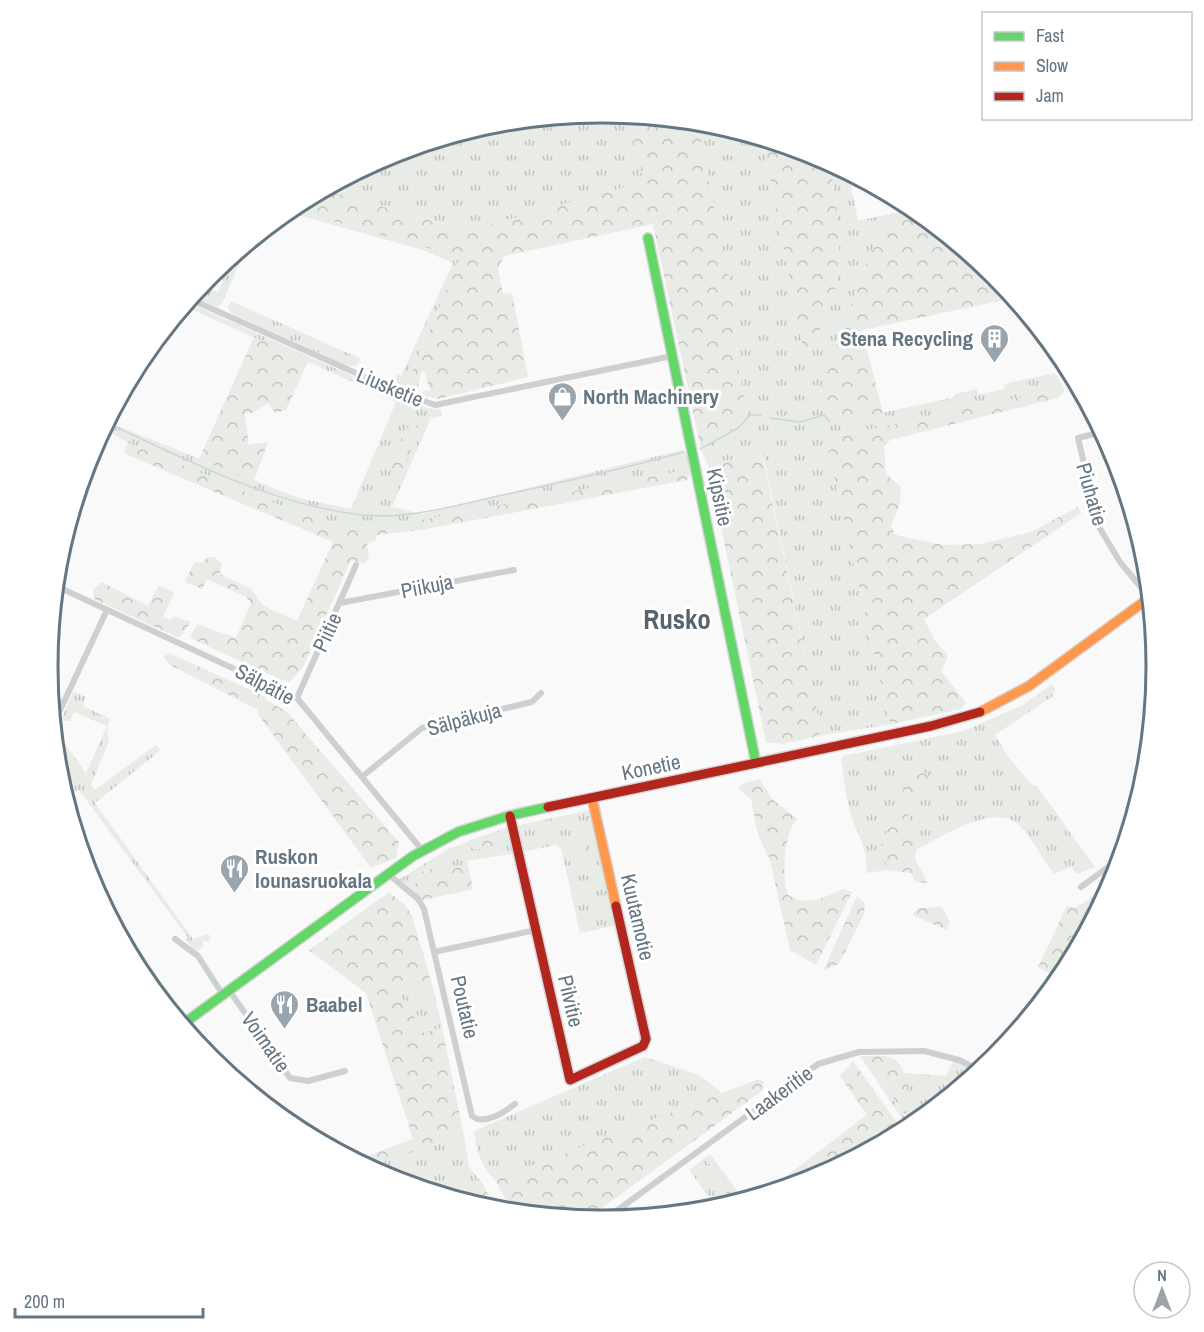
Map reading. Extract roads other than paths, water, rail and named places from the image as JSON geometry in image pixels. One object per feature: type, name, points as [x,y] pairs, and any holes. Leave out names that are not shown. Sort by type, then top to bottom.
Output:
[{"type":"street","name":"Kipsitie","points":[[648,238],[756,763]]},
{"type":"street","name":"Liusketie","points":[[198,303],[387,387],[435,405],[672,356]]},
{"type":"street","name":"Piuhatie","points":[[1093,434],[1077,438],[1099,527],[1120,562],[1139,586]]},
{"type":"street","name":"Piitie","points":[[297,698],[356,565]]},
{"type":"street","name":"Piikuja","points":[[340,603],[514,570]]},
{"type":"street","name":"Sälpätie","points":[[64,590],[297,698],[422,850]]},
{"type":"street","name":"Konetie","points":[[189,1019],[422,850],[458,832],[510,816],[931,726],[979,712],[1029,686],[1142,603]]},
{"type":"street","points":[[61,709],[107,610]]},
{"type":"street","name":"Sälpäkuja","points":[[363,776],[422,728],[532,702],[542,693]]},
{"type":"street","name":"Kuutamotie","points":[[570,1080],[644,1044],[646,1036],[592,798]]},
{"type":"street","name":"Pilvitie","points":[[510,816],[570,1080]]},
{"type":"street","points":[[1081,887],[1106,868]]},
{"type":"street","name":"Poutatie","points":[[388,874],[420,901],[471,1114],[478,1120],[485,1120],[515,1104]]},
{"type":"street","points":[[434,952],[536,930]]},
{"type":"street","name":"Voimatie","points":[[175,939],[198,956],[290,1078],[308,1081],[345,1071]]},
{"type":"street","name":"Laakeritie","points":[[619,1209],[818,1064],[859,1052],[924,1051],[959,1060],[970,1065]]},
{"type":"waterway","points":[[700,449],[738,428],[750,415],[761,415]]},
{"type":"waterway","points":[[770,418],[800,422],[824,415],[829,421]]},
{"type":"waterway","points":[[115,427],[227,478],[289,500],[372,516],[390,516],[444,508],[591,476],[684,452]]},
{"type":"place","name":"Stena Recycling","points":[[994,364]]},
{"type":"place","name":"North Machinery","points":[[562,422]]},
{"type":"place","name":"Ruskon lounasruokala","points":[[234,894]]},
{"type":"place","name":"Baabel","points":[[285,1030]]},
{"type":"district","name":"Rusko","points":[[677,619]]}]
